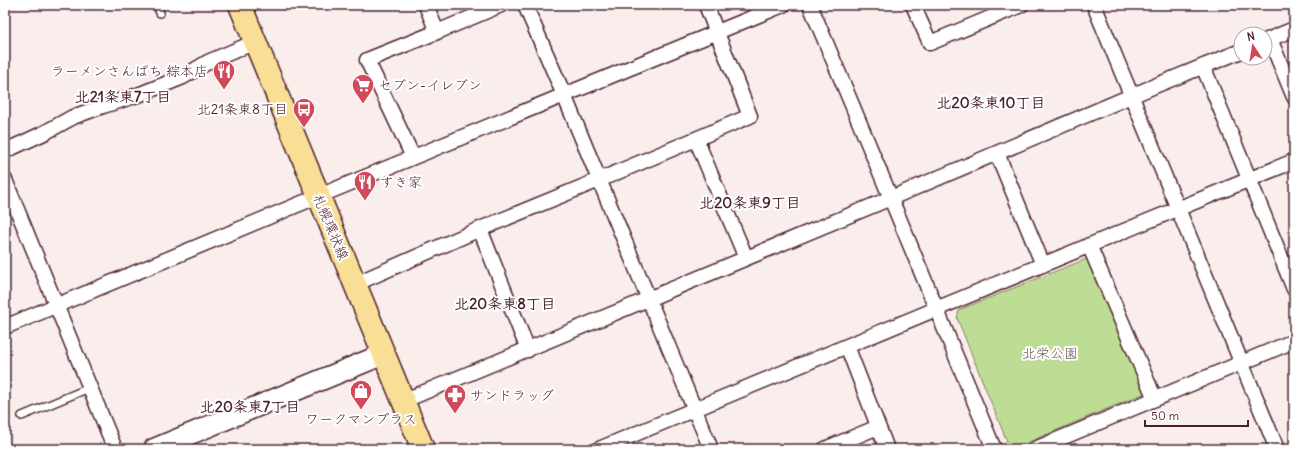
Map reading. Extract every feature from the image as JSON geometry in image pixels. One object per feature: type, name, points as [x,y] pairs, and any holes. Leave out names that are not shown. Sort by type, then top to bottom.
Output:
[{"type":"main road","name":"札幌環状線","points":[[240,5],[423,449]]},
{"type":"street","points":[[426,5],[437,32]]},
{"type":"street","points":[[413,157],[367,60],[501,5]]},
{"type":"street","points":[[525,5],[711,449]]},
{"type":"street","points":[[355,284],[480,229],[750,116],[706,5]]},
{"type":"street","points":[[5,327],[318,196],[783,5]]},
{"type":"street","points":[[810,5],[994,449]]},
{"type":"street","points":[[913,5],[930,43],[1021,5]]},
{"type":"street","points":[[1094,5],[1277,449]]},
{"type":"street","points":[[1273,38],[1294,29]]},
{"type":"street","points":[[5,151],[44,133],[73,117],[138,95],[183,77],[208,62],[255,42]]},
{"type":"street","points":[[1273,51],[1294,98]]},
{"type":"street","points":[[403,401],[1233,54]]},
{"type":"street","points":[[1203,66],[1294,290]]},
{"type":"street","points":[[696,139],[746,258]]},
{"type":"street","points":[[997,153],[1044,265]]},
{"type":"street","points":[[599,449],[1294,161]]},
{"type":"street","points":[[5,180],[115,449]]},
{"type":"street","points":[[480,229],[528,350]]},
{"type":"street","points":[[1089,245],[1155,398]]},
{"type":"street","points":[[1035,449],[1294,341]]},
{"type":"street","points":[[847,346],[887,449]]},
{"type":"street","points":[[154,449],[384,354]]},
{"type":"street","points":[[825,449],[878,427]]},
{"type":"lane","points":[[157,5],[160,13]]},
{"type":"lane","points":[[22,416],[89,388]]},
{"type":"green space","name":"北栄公園","points":[[1091,257],[1145,393],[1010,449],[957,318],[959,310]]},
{"type":"place","name":"ラーメンさんぱち 綜本店","points":[[224,90]]},
{"type":"place","name":"セブン-イレブン","points":[[363,104]]},
{"type":"place","name":"北21条東8丁目","points":[[304,128]]},
{"type":"place","name":"すき家","points":[[365,202]]},
{"type":"place","name":"ワークマンプラス","points":[[361,410]]},
{"type":"place","name":"サンドラッグ","points":[[455,414]]},
{"type":"district","name":"北21条東7丁目","points":[[123,97]]},
{"type":"district","name":"北20条東10丁目","points":[[991,103]]},
{"type":"district","name":"北20条東9丁目","points":[[750,203]]},
{"type":"district","name":"北20条東8丁目","points":[[505,304]]},
{"type":"district","name":"北20条東7丁目","points":[[250,407]]}]
